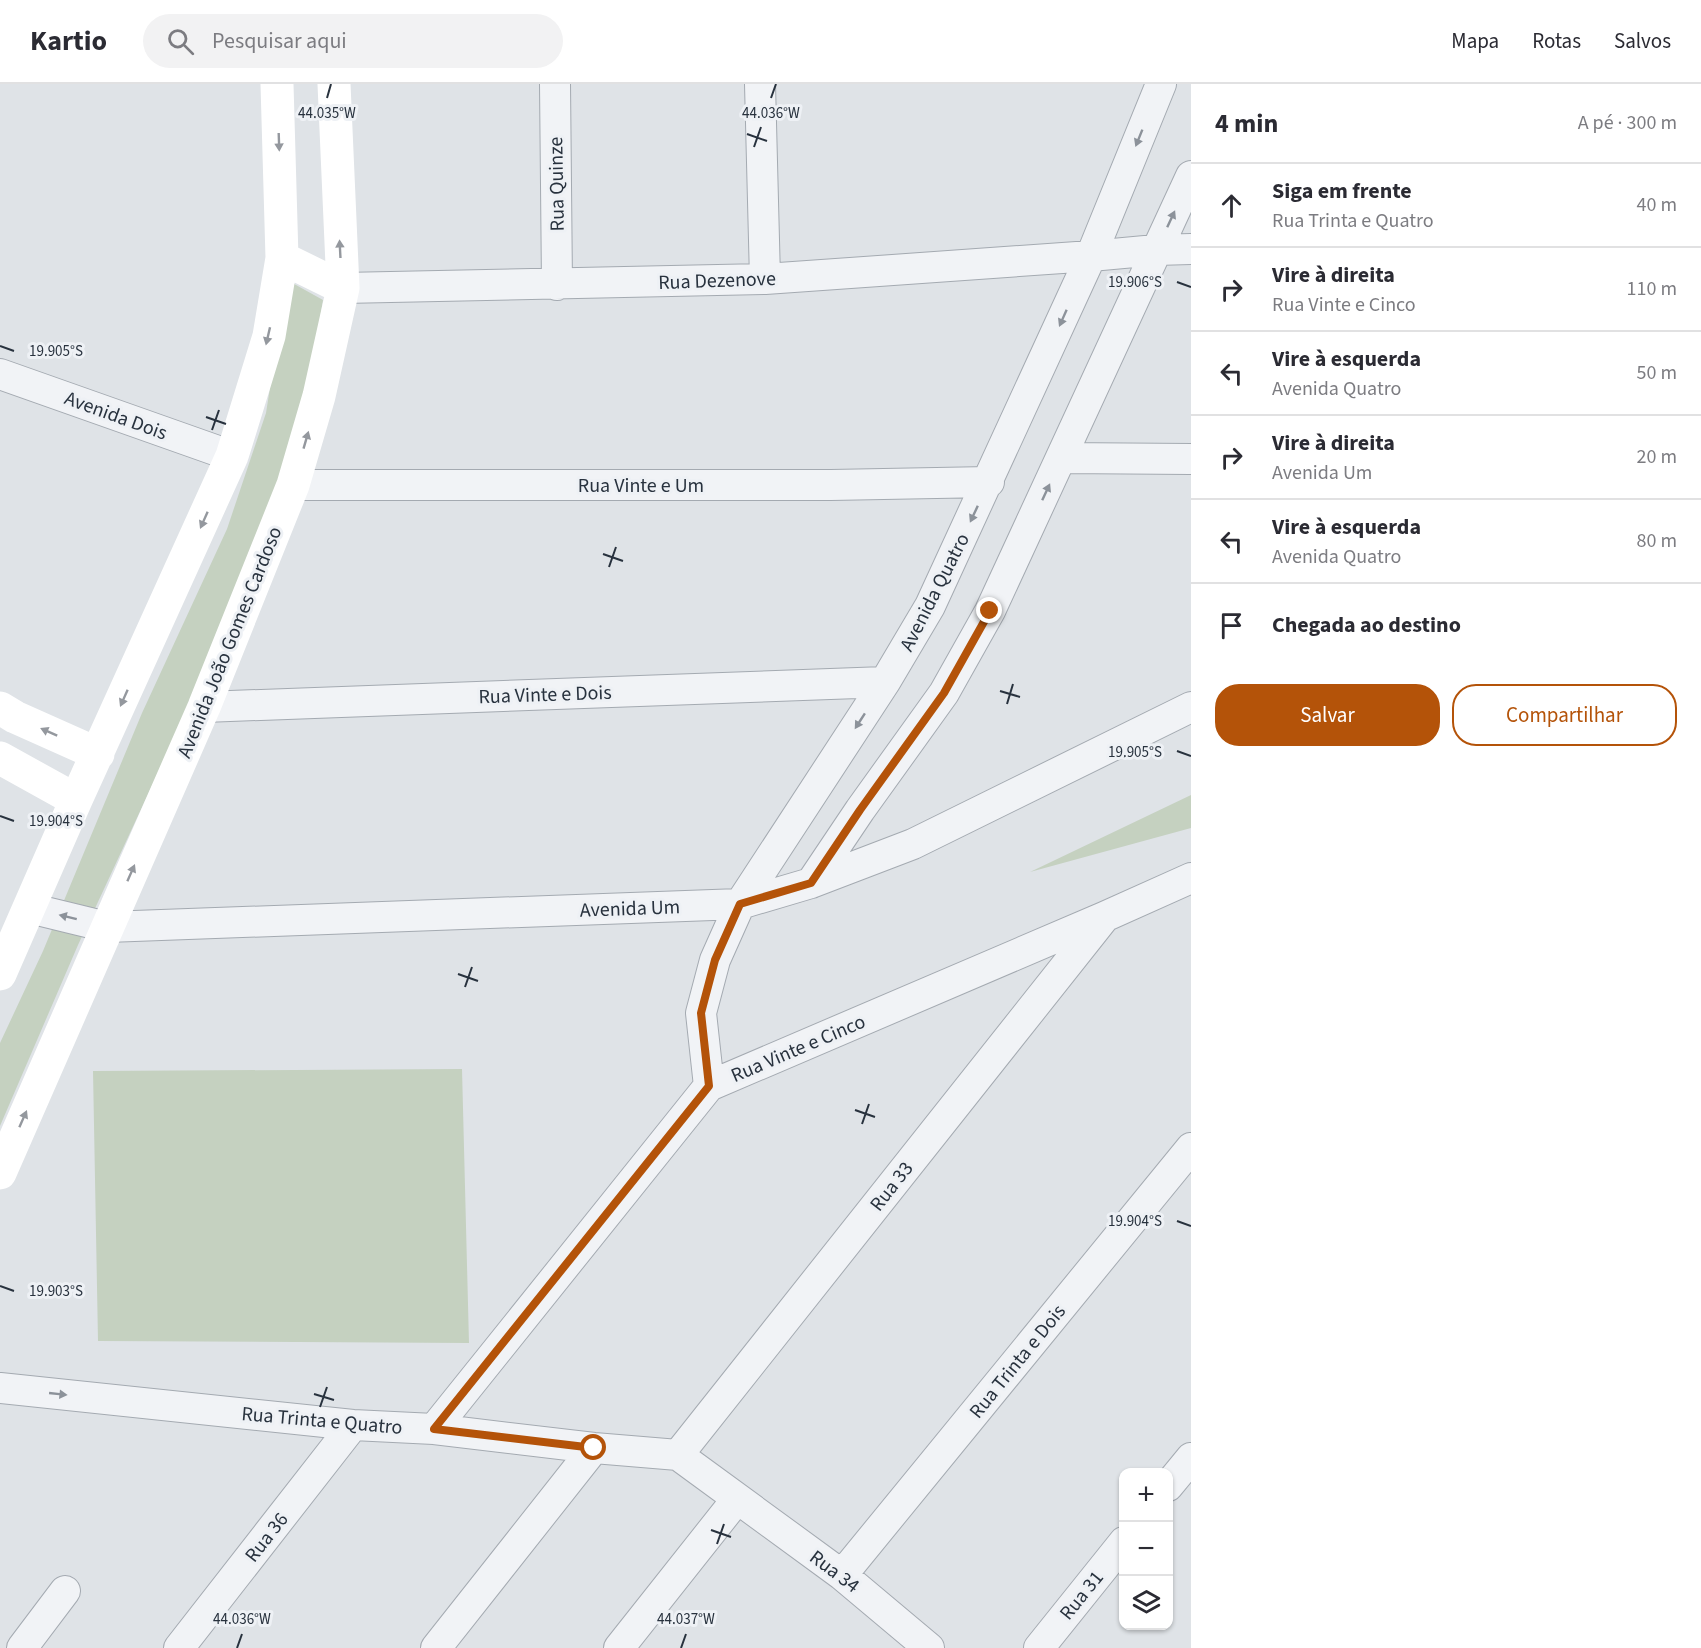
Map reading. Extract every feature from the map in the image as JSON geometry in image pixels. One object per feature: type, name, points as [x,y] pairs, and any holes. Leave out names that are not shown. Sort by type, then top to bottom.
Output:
[{"type":"main road","points":[[0,974],[232,456],[269,336],[282,258],[277,84]]},
{"type":"main road","name":"Avenida João Gomes Cardoso","points":[[0,1173],[204,707],[293,485],[319,396],[342,288],[334,84]]},
{"type":"main road","points":[[282,258],[342,288]]},
{"type":"main road","points":[[0,708],[98,754]]},
{"type":"main road","points":[[0,758],[76,800]]},
{"type":"street","name":"Rua Quinze","points":[[555,84],[557,285]]},
{"type":"street","points":[[760,84],[765,279]]},
{"type":"street","name":"Avenida Quatro","points":[[709,1086],[701,1013],[715,960],[740,904],[885,682],[930,606],[989,482],[1090,256],[1161,84]]},
{"type":"street","points":[[811,883],[944,693],[990,611],[1191,176]]},
{"type":"street","name":"Rua Dezenove","points":[[342,288],[765,279],[1191,249]]},
{"type":"street","name":"Avenida Dois","points":[[0,374],[232,456]]},
{"type":"street","points":[[1062,458],[1191,459]]},
{"type":"street","name":"Rua Vinte e Um","points":[[293,485],[831,485],[989,482]]},
{"type":"street","name":"Rua Vinte e Dois","points":[[204,707],[885,682]]},
{"type":"street","name":"Avenida Um","points":[[29,908],[107,927],[740,904],[811,883],[913,844],[1191,707]]},
{"type":"street","name":"Rua Vinte e Cinco","points":[[434,1429],[709,1086],[1191,878]]},
{"type":"street","name":"Rua 33","points":[[678,1455],[1104,917]]},
{"type":"street","name":"Rua Trinta e Dois","points":[[842,1575],[1191,1148]]},
{"type":"street","name":"Rua Trinta e Quatro","points":[[0,1388],[353,1425],[434,1429],[594,1448],[678,1455]]},
{"type":"street","name":"Rua 36","points":[[180,1648],[353,1425]]},
{"type":"street","points":[[436,1648],[594,1448]]},
{"type":"street","points":[[620,1648],[737,1500],[678,1455]]},
{"type":"street","points":[[1173,1480],[1191,1458]]},
{"type":"street","name":"Rua 34","points":[[737,1500],[842,1575],[929,1648]]},
{"type":"street","name":"Rua 31","points":[[1039,1648],[1119,1548]]},
{"type":"street","points":[[22,1648],[65,1591]]},
{"type":"green space","points":[[287,280],[323,300],[303,423],[182,721],[78,945],[0,1126],[0,1043],[43,951],[142,713],[227,529],[266,413]]},
{"type":"green space","points":[[1191,795],[1191,828],[1030,872]]},
{"type":"green space","points":[[462,1069],[469,1343],[98,1341],[93,1071]]},
{"type":"route","points":[[594,1448],[434,1429],[709,1086],[701,1013],[715,960],[740,904],[811,883],[944,693],[990,611]]}]
